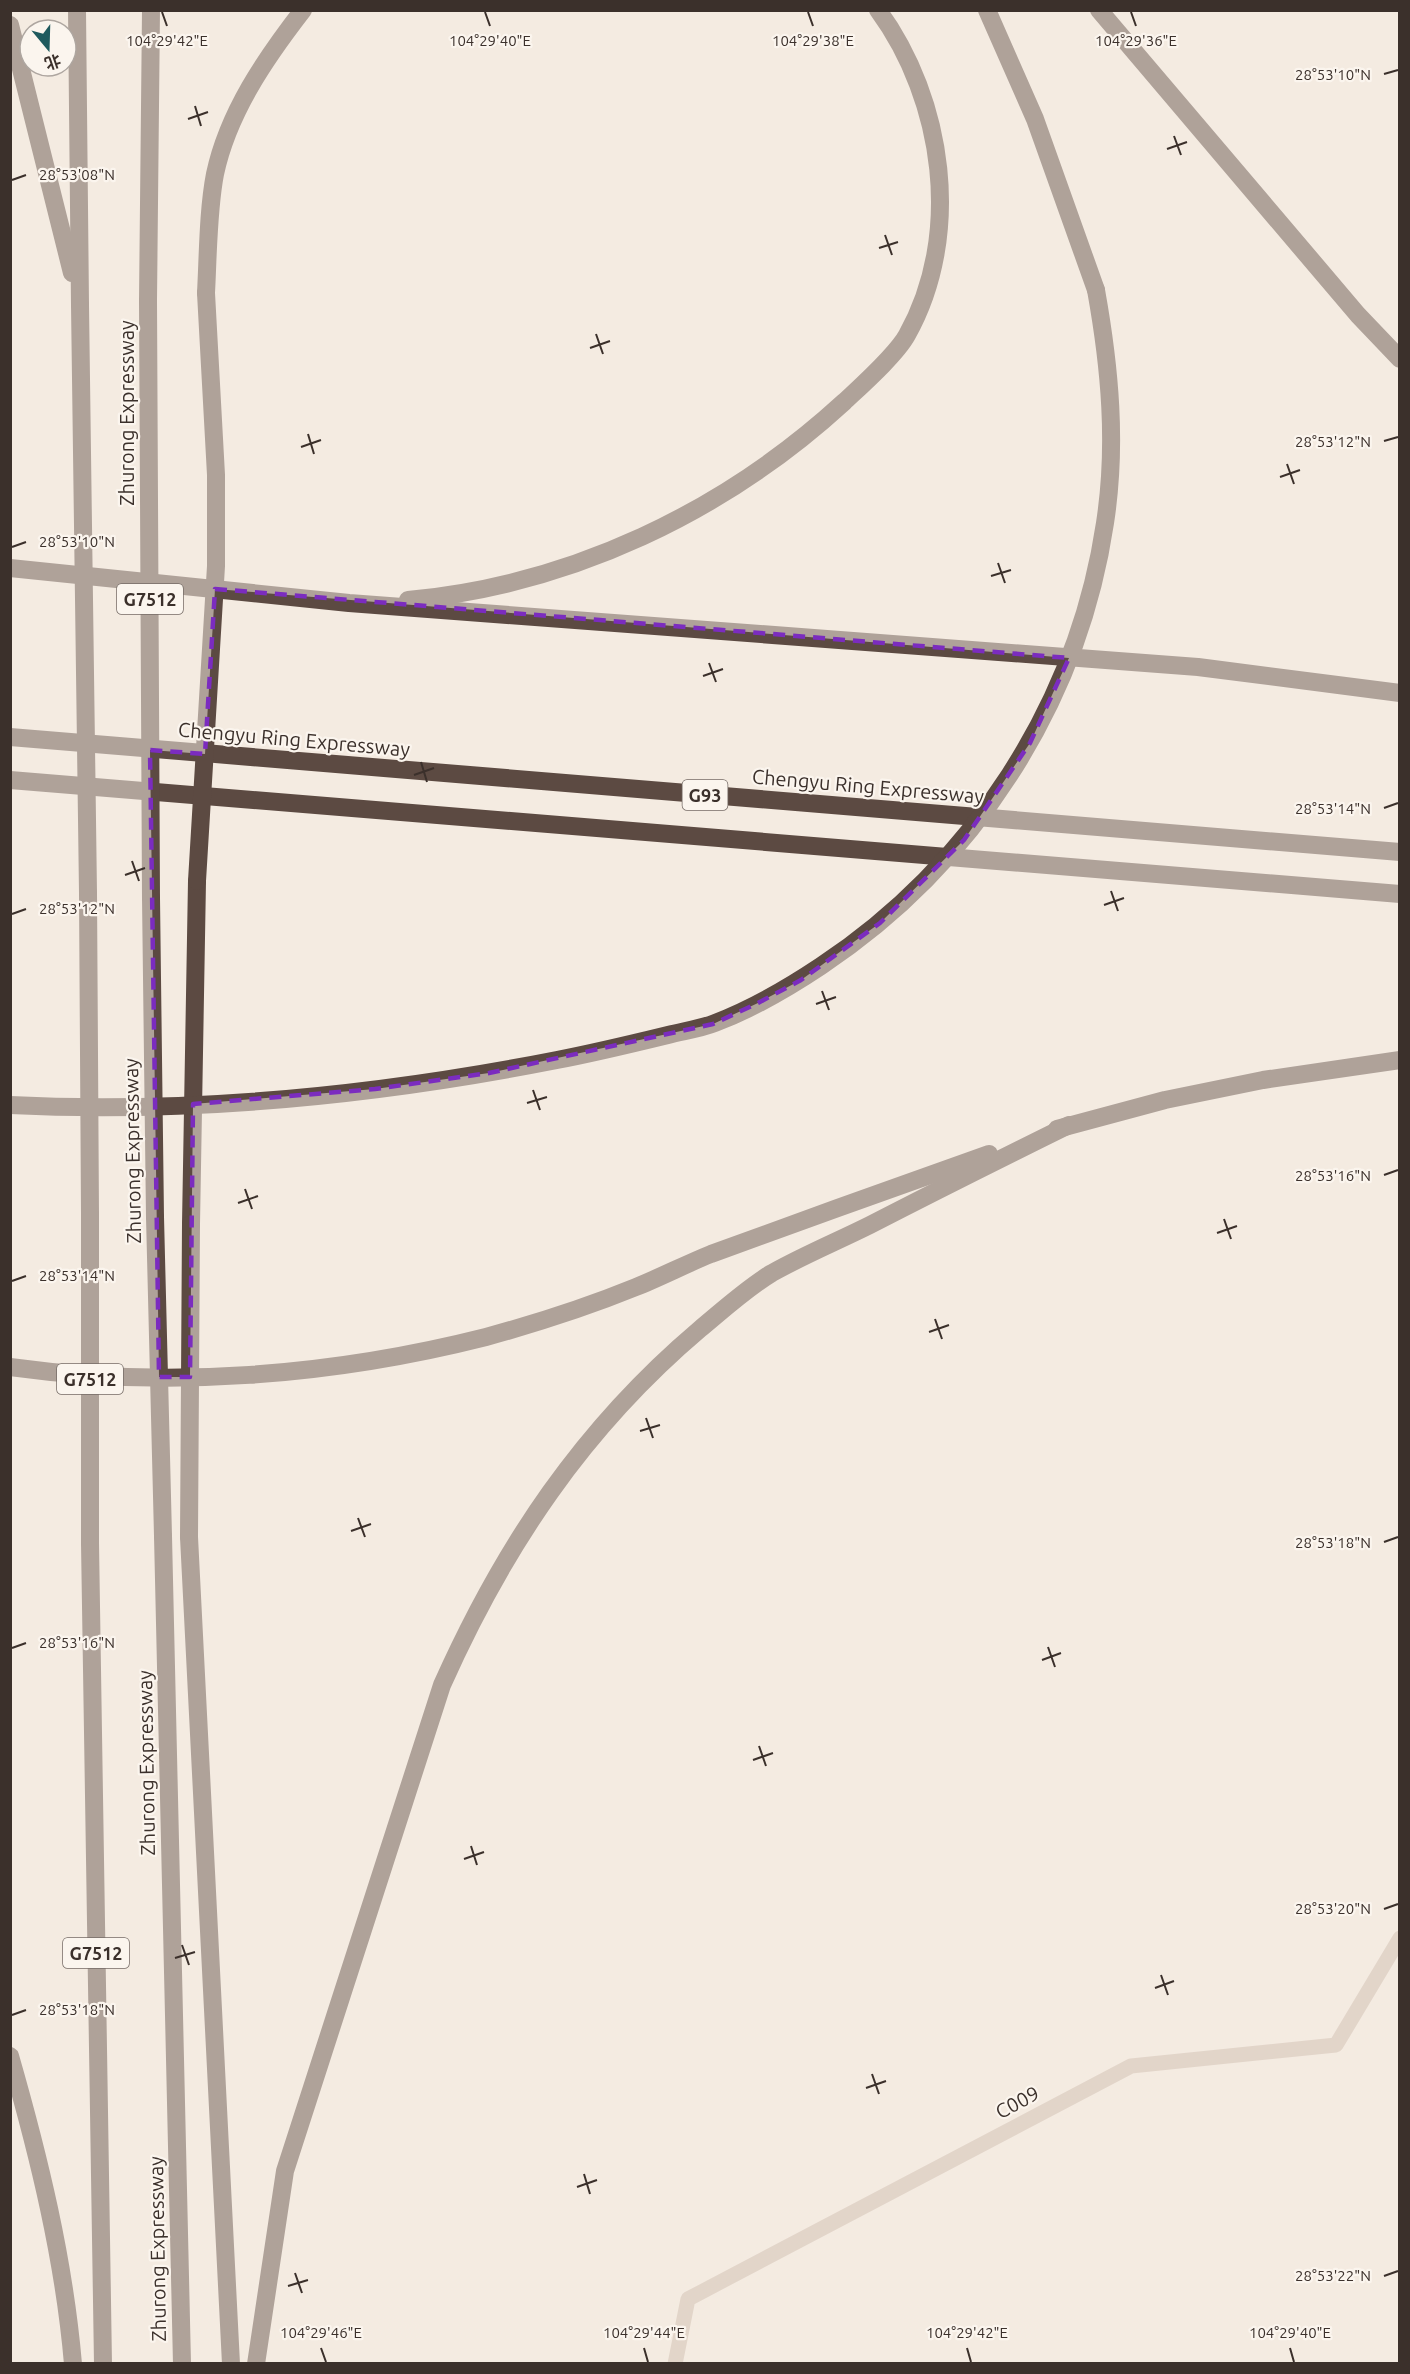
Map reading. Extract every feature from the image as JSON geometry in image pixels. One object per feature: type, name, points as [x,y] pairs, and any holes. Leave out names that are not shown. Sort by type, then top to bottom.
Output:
[{"type":"highway","name":"G7512","points":[[77,10],[88,892],[90,1543],[103,2364]]},
{"type":"highway","name":"Zhurong Expressway","points":[[151,10],[148,301],[155,1217],[182,2364]]},
{"type":"highway","points":[[231,2364],[189,1537],[196,881],[216,566],[214,429],[206,293],[215,175],[230,129],[250,86],[276,44],[303,10]]},
{"type":"highway","points":[[350,603],[411,600],[532,577],[590,558],[647,535],[706,505],[762,470],[805,436],[862,385],[907,337],[931,271],[940,200],[938,164],[932,127],[921,90],[906,55],[878,10]]},
{"type":"highway","points":[[10,1105],[147,1106],[261,1100],[375,1089],[489,1073],[602,1051],[713,1024],[801,980],[842,952],[924,883],[964,840],[999,793],[1030,743],[1056,691],[1078,636],[1094,580],[1105,522],[1111,464],[1112,406],[1107,347],[1096,290],[1035,119],[987,10]]},
{"type":"highway","points":[[1099,10],[1358,315],[1400,359]]},
{"type":"highway","points":[[10,25],[80,305]]},
{"type":"highway","points":[[10,568],[350,603],[1198,667],[1400,693]]},
{"type":"highway","name":"Chengyu Ring Expressway","points":[[10,737],[1400,852]]},
{"type":"highway","name":"G93","points":[[10,780],[1400,894]]},
{"type":"highway","points":[[10,1366],[109,1376],[181,1377],[298,1370],[410,1354],[487,1336],[562,1314],[636,1287],[708,1256],[1069,1125],[1165,1100],[1263,1080],[1400,1060]]},
{"type":"highway","points":[[256,2364],[285,2171],[442,1685],[471,1619],[507,1556],[547,1495],[592,1438],[640,1384],[725,1308],[771,1274],[1069,1125]]},
{"type":"highway","points":[[10,2056],[34,2140],[55,2234],[73,2364]]},
{"type":"street","name":"C009","points":[[675,2364],[688,2299],[1131,2066],[1336,2045],[1400,1938]]},
{"type":"highlighted area","points":[[215,589],[1069,658],[1030,743],[964,840],[880,923],[801,980],[758,1003],[713,1024],[489,1073],[375,1089],[193,1104],[190,1377],[159,1377],[150,750],[205,754]]}]
